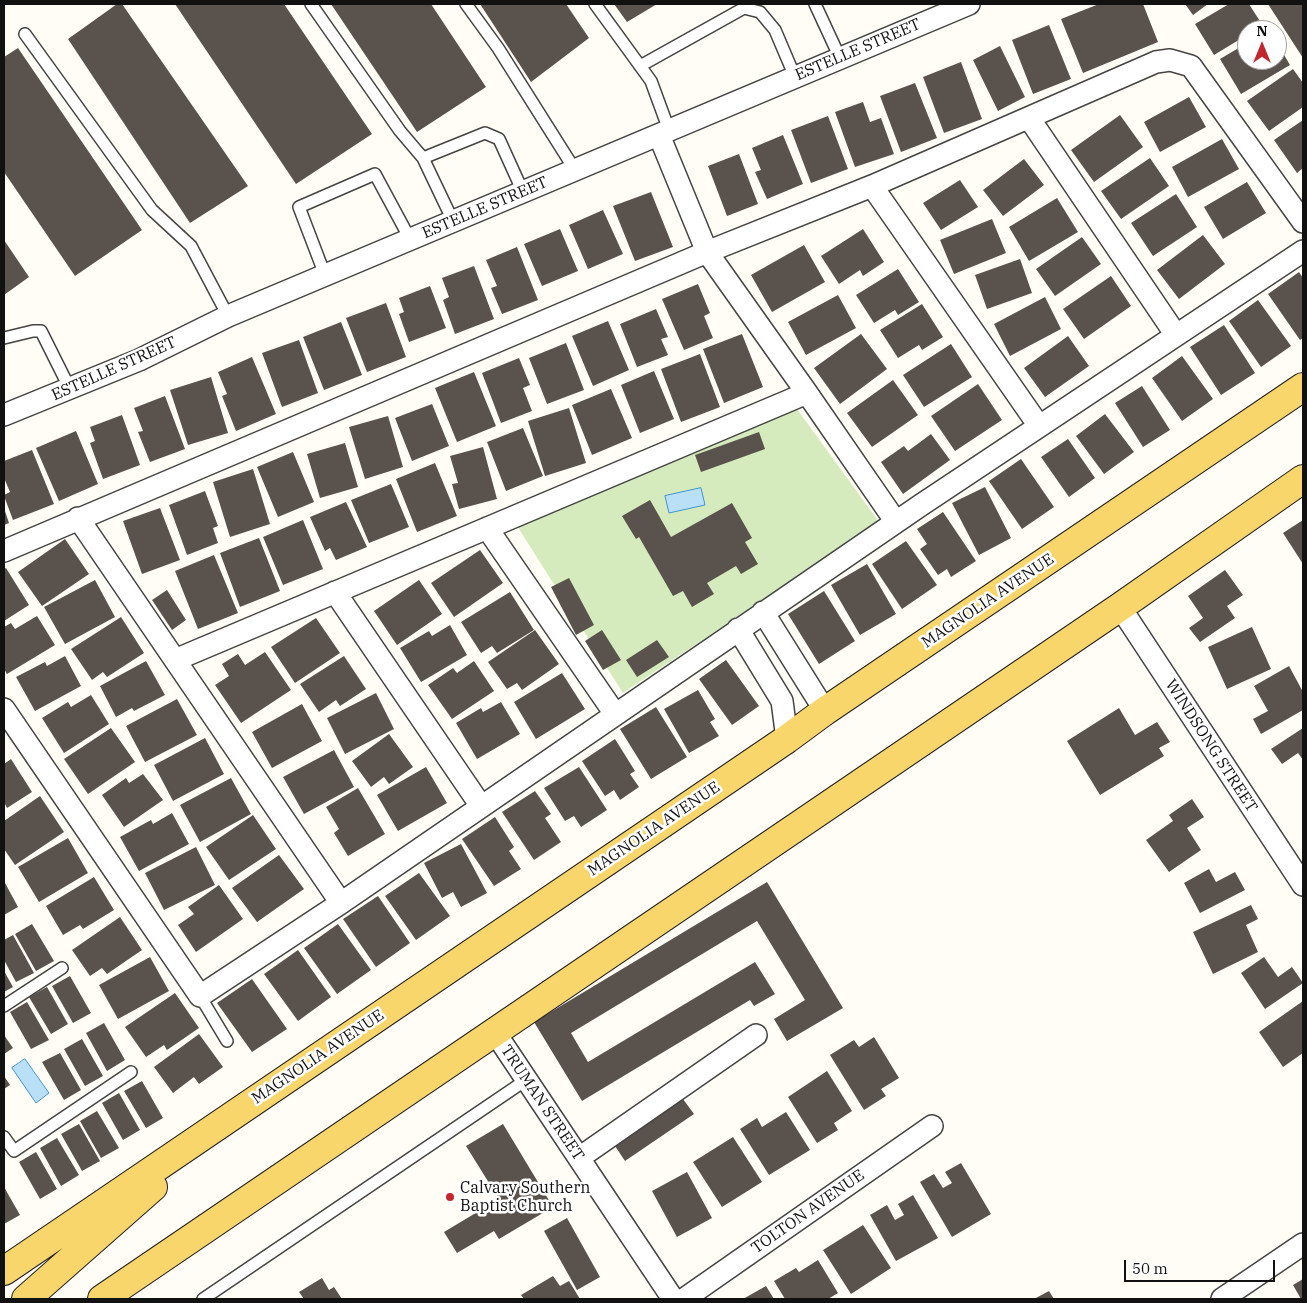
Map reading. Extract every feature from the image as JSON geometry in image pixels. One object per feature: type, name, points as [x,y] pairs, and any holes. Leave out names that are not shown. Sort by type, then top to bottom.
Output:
[{"type":"main road","name":"MAGNOLIA AVENUE","points":[[4,1271],[1303,387]]},
{"type":"main road","points":[[102,1299],[1120,607],[1303,478]]},
{"type":"main road","points":[[26,1299],[238,1111]]},
{"type":"street","name":"ESTELLE STREET","points":[[4,415],[139,360],[228,316],[969,4]]},
{"type":"street","points":[[4,551],[707,252],[872,186],[1156,62],[1170,60],[1191,66],[1303,222]]},
{"type":"street","points":[[1029,118],[1176,335]]},
{"type":"street","points":[[664,132],[707,252],[896,522]]},
{"type":"street","points":[[872,186],[1039,426]]},
{"type":"street","points":[[4,709],[200,996],[341,903],[896,522],[1303,251]]},
{"type":"street","points":[[175,660],[807,393]]},
{"type":"street","points":[[78,518],[341,903]]},
{"type":"street","points":[[487,528],[615,714]]},
{"type":"street","points":[[335,592],[481,806]]},
{"type":"street","name":"WINDSONG STREET","points":[[1120,607],[1303,885]]},
{"type":"street","points":[[763,612],[825,711]]},
{"type":"street","points":[[738,629],[782,701],[787,739]]},
{"type":"street","name":"TRUMAN STREET","points":[[494,1031],[673,1299]]},
{"type":"street","points":[[579,1158],[756,1035]]},
{"type":"street","name":"TOLTON AVENUE","points":[[684,1299],[932,1126]]},
{"type":"street","points":[[1222,1299],[1249,1292],[1303,1244]]},
{"type":"lane","points":[[310,4],[400,131],[423,158],[452,221]]},
{"type":"lane","points":[[466,4],[498,48],[575,170]]},
{"type":"lane","points":[[595,4],[651,81],[664,132]]},
{"type":"lane","points":[[815,4],[840,58]]},
{"type":"lane","points":[[640,66],[744,8],[760,12],[775,30],[795,77]]},
{"type":"lane","points":[[25,34],[152,210],[191,246],[228,316]]},
{"type":"lane","points":[[423,158],[485,133],[499,138],[523,192]]},
{"type":"lane","points":[[325,275],[300,207],[375,174],[410,240]]},
{"type":"lane","points":[[4,338],[41,331],[70,389]]},
{"type":"lane","points":[[4,1006],[62,968]]},
{"type":"lane","points":[[200,996],[227,1041]]},
{"type":"lane","points":[[4,1158],[131,1072]]},
{"type":"lane","points":[[203,1299],[526,1080]]},
{"type":"lane","points":[[4,1137],[14,1151]]},
{"type":"green space","points":[[797,409],[879,522],[623,693],[517,526]]},
{"type":"water","points":[[701,488],[705,505],[669,513],[665,496]]},
{"type":"water","points":[[25,1059],[49,1093],[36,1103],[12,1068]]},
{"type":"building","points":[[117,4],[122,4],[248,186],[190,223],[68,39]]},
{"type":"building","points":[[175,4],[284,4],[372,134],[296,184]]},
{"type":"building","points":[[331,4],[431,4],[486,87],[417,132]]},
{"type":"building","points":[[480,4],[566,4],[589,38],[531,82]]},
{"type":"building","points":[[614,4],[657,4],[627,22]]},
{"type":"building","points":[[1099,4],[1143,4],[1158,42],[1083,73],[1061,19]]},
{"type":"building","points":[[1185,4],[1208,4],[1193,15]]},
{"type":"building","points":[[1229,4],[1249,4],[1259,20],[1237,20],[1237,41],[1214,55],[1195,24]]},
{"type":"building","points":[[1268,4],[1303,4],[1303,58],[1287,33],[1287,20],[1278,20]]},
{"type":"building","points":[[1049,25],[1071,79],[1033,94],[1012,40]]},
{"type":"building","points":[[1000,46],[1025,97],[998,111],[973,60]]},
{"type":"building","points":[[18,48],[142,230],[75,276],[4,172],[4,57]]},
{"type":"building","points":[[1237,49],[1237,70],[1282,70],[1241,94],[1220,59]]},
{"type":"building","points":[[961,62],[982,119],[944,133],[923,77]]},
{"type":"building","points":[[1293,69],[1303,83],[1303,107],[1269,131],[1247,101]]},
{"type":"building","points":[[915,83],[937,138],[901,152],[880,96]]},
{"type":"building","points":[[1189,97],[1206,127],[1160,152],[1144,122]]},
{"type":"building","points":[[863,102],[870,122],[881,118],[894,154],[855,167],[835,112]]},
{"type":"building","points":[[1120,115],[1143,147],[1094,182],[1071,150]]},
{"type":"building","points":[[828,116],[848,169],[811,183],[791,130]]},
{"type":"building","points":[[1303,120],[1303,168],[1297,173],[1274,140]]},
{"type":"building","points":[[783,135],[803,184],[767,199],[755,172],[761,170],[752,148]]},
{"type":"building","points":[[1222,139],[1239,169],[1188,197],[1172,167]]},
{"type":"building","points":[[739,154],[758,204],[727,216],[708,166]]},
{"type":"building","points":[[1150,158],[1169,186],[1121,219],[1101,191]]},
{"type":"building","points":[[1024,159],[1044,185],[1003,216],[983,190]]},
{"type":"building","points":[[960,180],[978,207],[941,230],[923,203]]},
{"type":"building","points":[[1247,182],[1266,213],[1223,239],[1204,207]]},
{"type":"building","points":[[651,192],[673,247],[635,261],[613,206]]},
{"type":"building","points":[[1176,194],[1197,227],[1153,256],[1131,223]]},
{"type":"building","points":[[1057,198],[1078,232],[1029,261],[1009,227]]},
{"type":"building","points":[[603,210],[623,254],[588,269],[569,225]]},
{"type":"building","points":[[992,219],[1006,253],[954,274],[940,240]]},
{"type":"building","points":[[560,229],[578,271],[542,286],[524,244]]},
{"type":"building","points":[[863,229],[884,262],[863,276],[860,270],[839,284],[821,256]]},
{"type":"building","points":[[1203,235],[1225,264],[1179,299],[1157,270]]},
{"type":"building","points":[[1082,237],[1101,264],[1055,296],[1036,269]]},
{"type":"building","points":[[4,240],[29,277],[4,295]]},
{"type":"building","points":[[804,245],[825,282],[772,312],[751,275]]},
{"type":"building","points":[[517,247],[538,300],[502,314],[491,288],[497,286],[486,260]]},
{"type":"building","points":[[1020,259],[1032,293],[987,309],[975,275]]},
{"type":"building","points":[[474,266],[494,319],[455,334],[443,300],[449,297],[442,278]]},
{"type":"building","points":[[898,269],[919,302],[898,315],[895,310],[874,323],[856,295]]},
{"type":"building","points":[[1299,272],[1303,278],[1303,338],[1300,340],[1268,294]]},
{"type":"building","points":[[1111,276],[1131,306],[1084,339],[1063,309]]},
{"type":"building","points":[[698,284],[710,313],[704,316],[713,338],[684,350],[662,299]]},
{"type":"building","points":[[430,286],[446,328],[409,342],[399,314],[404,312],[399,298]]},
{"type":"building","points":[[838,295],[856,328],[806,355],[788,322]]},
{"type":"building","points":[[1045,297],[1061,329],[1010,356],[994,324]]},
{"type":"building","points":[[1258,300],[1291,346],[1261,367],[1229,321]]},
{"type":"building","points":[[386,303],[406,357],[367,372],[346,318]]},
{"type":"building","points":[[922,304],[943,337],[922,350],[919,345],[898,358],[880,330]]},
{"type":"building","points":[[656,309],[668,337],[661,339],[668,355],[637,367],[620,324]]},
{"type":"building","points":[[608,321],[629,370],[593,386],[572,336]]},
{"type":"building","points":[[341,322],[362,375],[324,390],[303,337]]},
{"type":"building","points":[[1224,325],[1255,373],[1221,395],[1190,347]]},
{"type":"building","points":[[742,334],[763,387],[724,403],[703,349]]},
{"type":"building","points":[[861,334],[887,369],[840,404],[814,368]]},
{"type":"building","points":[[1068,336],[1089,366],[1045,397],[1024,368]]},
{"type":"building","points":[[299,340],[318,393],[282,407],[262,353]]},
{"type":"building","points":[[566,343],[584,390],[547,404],[529,358]]},
{"type":"building","points":[[951,344],[972,377],[924,407],[903,375]]},
{"type":"building","points":[[700,354],[720,407],[681,422],[661,369]]},
{"type":"building","points":[[1182,356],[1213,399],[1182,421],[1152,378]]},
{"type":"building","points":[[252,357],[276,414],[236,431],[222,396],[227,394],[218,372]]},
{"type":"building","points":[[519,358],[530,385],[523,388],[532,411],[501,423],[482,373]]},
{"type":"building","points":[[654,371],[674,419],[640,433],[621,385]]},
{"type":"building","points":[[474,372],[496,426],[457,442],[435,388]]},
{"type":"building","points":[[211,377],[228,433],[188,445],[170,390]]},
{"type":"building","points":[[893,380],[918,415],[872,447],[847,413]]},
{"type":"building","points":[[978,384],[1002,420],[955,451],[931,416]]},
{"type":"building","points":[[1142,386],[1170,430],[1143,447],[1115,403]]},
{"type":"building","points":[[611,389],[632,438],[592,455],[572,405]]},
{"type":"building","points":[[165,396],[185,449],[150,462],[138,432],[143,431],[134,408]]},
{"type":"building","points":[[432,404],[449,446],[412,461],[395,418]]},
{"type":"building","points":[[569,408],[586,463],[545,476],[528,421]]},
{"type":"building","points":[[1105,414],[1134,452],[1104,474],[1076,436]]},
{"type":"building","points":[[122,415],[140,465],[103,479],[90,443],[95,441],[90,427]]},
{"type":"building","points":[[388,416],[403,467],[365,479],[349,427]]},
{"type":"building","points":[[523,428],[543,476],[506,491],[487,442]]},
{"type":"building","points":[[76,431],[98,484],[59,501],[36,448]]},
{"type":"building","points":[[759,432],[765,449],[701,472],[695,455]]},
{"type":"building","points":[[931,434],[950,460],[903,494],[881,462],[904,446],[908,451]]},
{"type":"building","points":[[1068,439],[1095,478],[1069,497],[1041,457]]},
{"type":"building","points":[[345,443],[358,487],[320,498],[307,454]]},
{"type":"building","points":[[483,447],[497,499],[459,509],[452,484],[458,483],[450,456]]},
{"type":"building","points":[[32,450],[54,504],[13,520],[4,496],[10,492],[4,478],[4,461]]},
{"type":"building","points":[[293,452],[314,502],[278,517],[257,467]]},
{"type":"building","points":[[1021,459],[1054,507],[1022,529],[989,481]]},
{"type":"building","points":[[435,463],[457,516],[417,532],[396,479]]},
{"type":"building","points":[[253,469],[270,524],[230,537],[213,482]]},
{"type":"building","points":[[391,484],[409,527],[369,543],[351,500]]},
{"type":"building","points":[[985,487],[1011,538],[979,555],[952,503]]},
{"type":"building","points":[[205,491],[218,526],[213,528],[218,543],[187,555],[169,505]]},
{"type":"building","points":[[650,500],[671,537],[732,503],[752,538],[745,542],[758,564],[741,574],[736,566],[707,583],[714,594],[692,607],[683,591],[673,596],[639,537],[636,539],[622,516]]},
{"type":"building","points":[[346,502],[367,547],[336,560],[330,548],[325,551],[310,517]]},
{"type":"building","points":[[4,508],[9,523],[4,525]]},
{"type":"building","points":[[160,508],[180,560],[142,574],[123,521]]},
{"type":"building","points":[[943,512],[976,561],[951,577],[947,569],[938,575],[920,549],[927,544],[917,529]]},
{"type":"building","points":[[303,520],[323,569],[283,585],[263,537]]},
{"type":"building","points":[[1303,520],[1303,564],[1283,533]]},
{"type":"building","points":[[259,538],[280,591],[240,607],[220,553]]},
{"type":"building","points":[[65,539],[89,574],[42,606],[18,572]]},
{"type":"building","points":[[906,541],[937,585],[902,609],[872,564]]},
{"type":"building","points":[[480,550],[503,583],[454,617],[431,583]]},
{"type":"building","points":[[214,555],[238,613],[198,629],[175,571]]},
{"type":"building","points":[[867,564],[896,614],[860,635],[831,585]]},
{"type":"building","points":[[6,568],[29,605],[4,621],[4,569]]},
{"type":"building","points":[[1225,570],[1243,595],[1227,606],[1235,618],[1200,642],[1189,628],[1203,618],[1188,596]]},
{"type":"building","points":[[569,578],[594,625],[576,635],[551,587]]},
{"type":"building","points":[[95,580],[115,617],[65,644],[44,607]]},
{"type":"building","points":[[419,580],[442,614],[397,645],[374,611]]},
{"type":"building","points":[[167,590],[186,620],[172,630],[152,600]]},
{"type":"building","points":[[824,591],[855,641],[819,664],[788,614]]},
{"type":"building","points":[[510,592],[534,630],[497,653],[492,646],[481,653],[461,622]]},
{"type":"building","points":[[37,616],[55,645],[7,674],[4,669],[4,627],[11,623],[15,629]]},
{"type":"building","points":[[121,617],[144,653],[107,677],[103,672],[92,680],[71,649]]},
{"type":"building","points":[[316,618],[340,653],[295,683],[271,647]]},
{"type":"building","points":[[450,625],[467,655],[421,682],[400,648],[429,631],[432,636]]},
{"type":"building","points":[[1252,627],[1271,669],[1227,689],[1208,647]]},
{"type":"building","points":[[535,630],[559,664],[522,690],[517,683],[507,689],[488,662]]},
{"type":"building","points":[[602,630],[621,660],[603,670],[585,641]]},
{"type":"building","points":[[657,640],[669,657],[637,677],[626,660]]},
{"type":"building","points":[[265,652],[291,690],[241,723],[215,685],[229,676],[222,664],[238,654],[245,665]]},
{"type":"building","points":[[65,656],[81,686],[35,711],[16,677],[45,662],[47,666]]},
{"type":"building","points":[[344,656],[366,689],[340,706],[336,700],[319,712],[300,684]]},
{"type":"building","points":[[726,660],[759,706],[732,725],[699,679]]},
{"type":"building","points":[[146,661],[165,695],[134,711],[132,708],[116,717],[100,686]]},
{"type":"building","points":[[474,661],[494,691],[452,719],[428,685],[453,668],[457,673]]},
{"type":"building","points":[[1289,666],[1303,692],[1303,710],[1261,734],[1253,719],[1268,711],[1254,686]]},
{"type":"building","points":[[562,673],[585,709],[536,739],[514,702]]},
{"type":"building","points":[[698,690],[715,719],[710,722],[719,736],[689,753],[664,709]]},
{"type":"building","points":[[376,693],[394,729],[345,754],[327,718]]},
{"type":"building","points":[[91,695],[109,724],[64,753],[42,718],[68,702],[71,707]]},
{"type":"building","points":[[177,699],[197,735],[145,762],[126,726]]},
{"type":"building","points":[[501,702],[520,734],[477,759],[456,723],[481,708],[483,712]]},
{"type":"building","points":[[302,704],[322,741],[272,768],[252,732]]},
{"type":"building","points":[[656,707],[687,757],[651,779],[620,729]]},
{"type":"building","points":[[1119,708],[1135,735],[1157,722],[1170,742],[1159,748],[1164,756],[1100,795],[1067,741]]},
{"type":"building","points":[[111,728],[135,762],[88,794],[64,759]]},
{"type":"building","points":[[1303,728],[1303,760],[1298,753],[1282,764],[1271,749]]},
{"type":"building","points":[[389,734],[413,767],[389,784],[384,777],[371,787],[352,761]]},
{"type":"building","points":[[205,738],[224,774],[173,801],[154,765]]},
{"type":"building","points":[[615,739],[635,771],[630,774],[639,787],[620,800],[614,790],[605,796],[582,761]]},
{"type":"building","points":[[334,750],[354,787],[304,814],[283,777]]},
{"type":"building","points":[[11,759],[32,792],[7,808],[4,802],[4,764]]},
{"type":"building","points":[[426,767],[447,803],[398,831],[377,795]]},
{"type":"building","points":[[579,767],[607,810],[581,827],[574,816],[565,821],[544,788]]},
{"type":"building","points":[[143,774],[163,800],[124,827],[102,795],[126,778],[129,783]]},
{"type":"building","points":[[231,778],[251,814],[200,842],[180,805]]},
{"type":"building","points":[[358,788],[385,834],[348,856],[334,833],[339,829],[326,807]]},
{"type":"building","points":[[535,791],[551,814],[545,818],[561,842],[534,860],[502,812]]},
{"type":"building","points":[[40,796],[64,832],[15,865],[4,849],[4,821]]},
{"type":"building","points":[[1192,799],[1204,817],[1187,828],[1201,850],[1169,872],[1146,840],[1173,821],[1169,815]]},
{"type":"building","points":[[172,813],[189,844],[139,871],[120,837],[151,820],[153,824]]},
{"type":"building","points":[[253,815],[276,849],[229,880],[206,847]]},
{"type":"building","points":[[495,817],[514,847],[509,851],[521,869],[494,886],[462,839]]},
{"type":"building","points":[[68,838],[88,873],[39,902],[18,867]]},
{"type":"building","points":[[461,844],[487,893],[461,907],[453,892],[442,898],[424,863]]},
{"type":"building","points":[[196,847],[215,885],[164,910],[145,873]]},
{"type":"building","points":[[279,855],[304,889],[257,922],[232,888]]},
{"type":"building","points":[[1209,869],[1216,882],[1235,872],[1245,890],[1200,913],[1184,883]]},
{"type":"building","points":[[419,873],[450,916],[416,940],[385,896]]},
{"type":"building","points":[[94,877],[114,910],[83,929],[80,925],[63,935],[46,906]]},
{"type":"building","points":[[4,881],[18,907],[4,915]]},
{"type":"building","points":[[767,882],[843,1008],[787,1041],[774,1019],[805,1000],[757,921],[571,1033],[588,1062],[755,962],[775,994],[754,1006],[750,1000],[582,1101],[534,1022]]},
{"type":"building","points":[[219,885],[243,919],[196,952],[178,925],[194,914],[188,907]]},
{"type":"building","points":[[378,896],[410,943],[376,967],[343,919]]},
{"type":"building","points":[[1251,905],[1258,919],[1246,925],[1258,952],[1213,974],[1193,932]]},
{"type":"building","points":[[120,917],[142,950],[107,974],[102,968],[90,976],[72,950]]},
{"type":"building","points":[[32,924],[54,961],[36,971],[15,934]]},
{"type":"building","points":[[338,924],[371,970],[337,994],[304,948]]},
{"type":"building","points":[[13,935],[34,973],[16,982],[4,960],[4,940]]},
{"type":"building","points":[[298,950],[331,997],[298,1021],[264,974]]},
{"type":"building","points":[[150,957],[169,991],[118,1019],[99,985]]},
{"type":"building","points":[[1264,957],[1278,977],[1292,967],[1303,983],[1265,1009],[1241,973]]},
{"type":"building","points":[[4,971],[13,987],[4,992]]},
{"type":"building","points":[[70,976],[91,1013],[73,1023],[52,986]]},
{"type":"building","points":[[252,979],[287,1029],[252,1052],[217,1003]]},
{"type":"building","points":[[47,987],[68,1024],[51,1034],[29,997]]},
{"type":"building","points":[[175,993],[199,1028],[167,1050],[164,1045],[146,1057],[125,1027]]},
{"type":"building","points":[[1303,1001],[1303,1053],[1283,1067],[1259,1032]]},
{"type":"building","points":[[27,1002],[49,1040],[31,1049],[10,1012]]},
{"type":"building","points":[[104,1023],[125,1060],[107,1071],[86,1033]]},
{"type":"building","points":[[199,1034],[223,1067],[199,1084],[194,1077],[173,1093],[154,1067]]},
{"type":"building","points":[[4,1035],[13,1048],[4,1054]]},
{"type":"building","points":[[874,1037],[899,1078],[881,1089],[886,1096],[864,1110],[830,1055],[854,1040],[859,1047]]},
{"type":"building","points":[[82,1039],[103,1076],[85,1086],[64,1049]]},
{"type":"building","points":[[60,1053],[81,1090],[64,1100],[42,1062]]},
{"type":"building","points":[[827,1071],[852,1111],[834,1123],[838,1130],[817,1143],[788,1097]]},
{"type":"building","points":[[4,1076],[10,1085],[4,1089]]},
{"type":"building","points":[[142,1081],[163,1118],[146,1128],[124,1091]]},
{"type":"building","points":[[119,1093],[140,1130],[123,1140],[102,1103]]},
{"type":"building","points":[[683,1099],[694,1114],[625,1161],[615,1146]]},
{"type":"building","points":[[97,1111],[119,1148],[101,1158],[80,1121]]},
{"type":"building","points":[[786,1112],[810,1150],[769,1175],[740,1129],[757,1118],[762,1127]]},
{"type":"building","points":[[79,1124],[100,1161],[82,1171],[61,1134]]},
{"type":"building","points":[[503,1124],[553,1207],[499,1239],[494,1231],[457,1253],[444,1232],[499,1199],[466,1146]]},
{"type":"building","points":[[733,1137],[762,1182],[722,1207],[693,1162]]},
{"type":"building","points":[[57,1138],[79,1175],[61,1186],[40,1148]]},
{"type":"building","points":[[36,1152],[57,1189],[40,1199],[19,1162]]},
{"type":"building","points":[[961,1163],[991,1214],[952,1237],[920,1182],[934,1174],[943,1188],[952,1183],[945,1172]]},
{"type":"building","points":[[687,1172],[712,1218],[677,1237],[652,1191]]},
{"type":"building","points":[[4,1187],[20,1215],[4,1224]]},
{"type":"building","points":[[913,1195],[938,1238],[896,1261],[870,1215],[887,1205],[895,1220],[904,1215],[898,1204]]},
{"type":"building","points":[[567,1218],[600,1277],[577,1290],[544,1231]]},
{"type":"building","points":[[863,1225],[891,1268],[851,1294],[823,1250]]},
{"type":"building","points":[[818,1260],[838,1293],[828,1299],[785,1299],[774,1281],[796,1268],[799,1272]]},
{"type":"building","points":[[553,1276],[560,1286],[569,1281],[580,1299],[524,1299],[521,1295]]},
{"type":"building","points":[[322,1278],[329,1290],[334,1287],[342,1299],[304,1299],[299,1292]]},
{"type":"building","points":[[1303,1279],[1303,1299],[1301,1299],[1293,1285]]},
{"type":"building","points":[[766,1286],[774,1299],[743,1299]]},
{"type":"building","points":[[1049,1291],[1054,1299],[1034,1299]]},
{"type":"place","name":"Calvary Southern Baptist Church","points":[[450,1197]]}]
